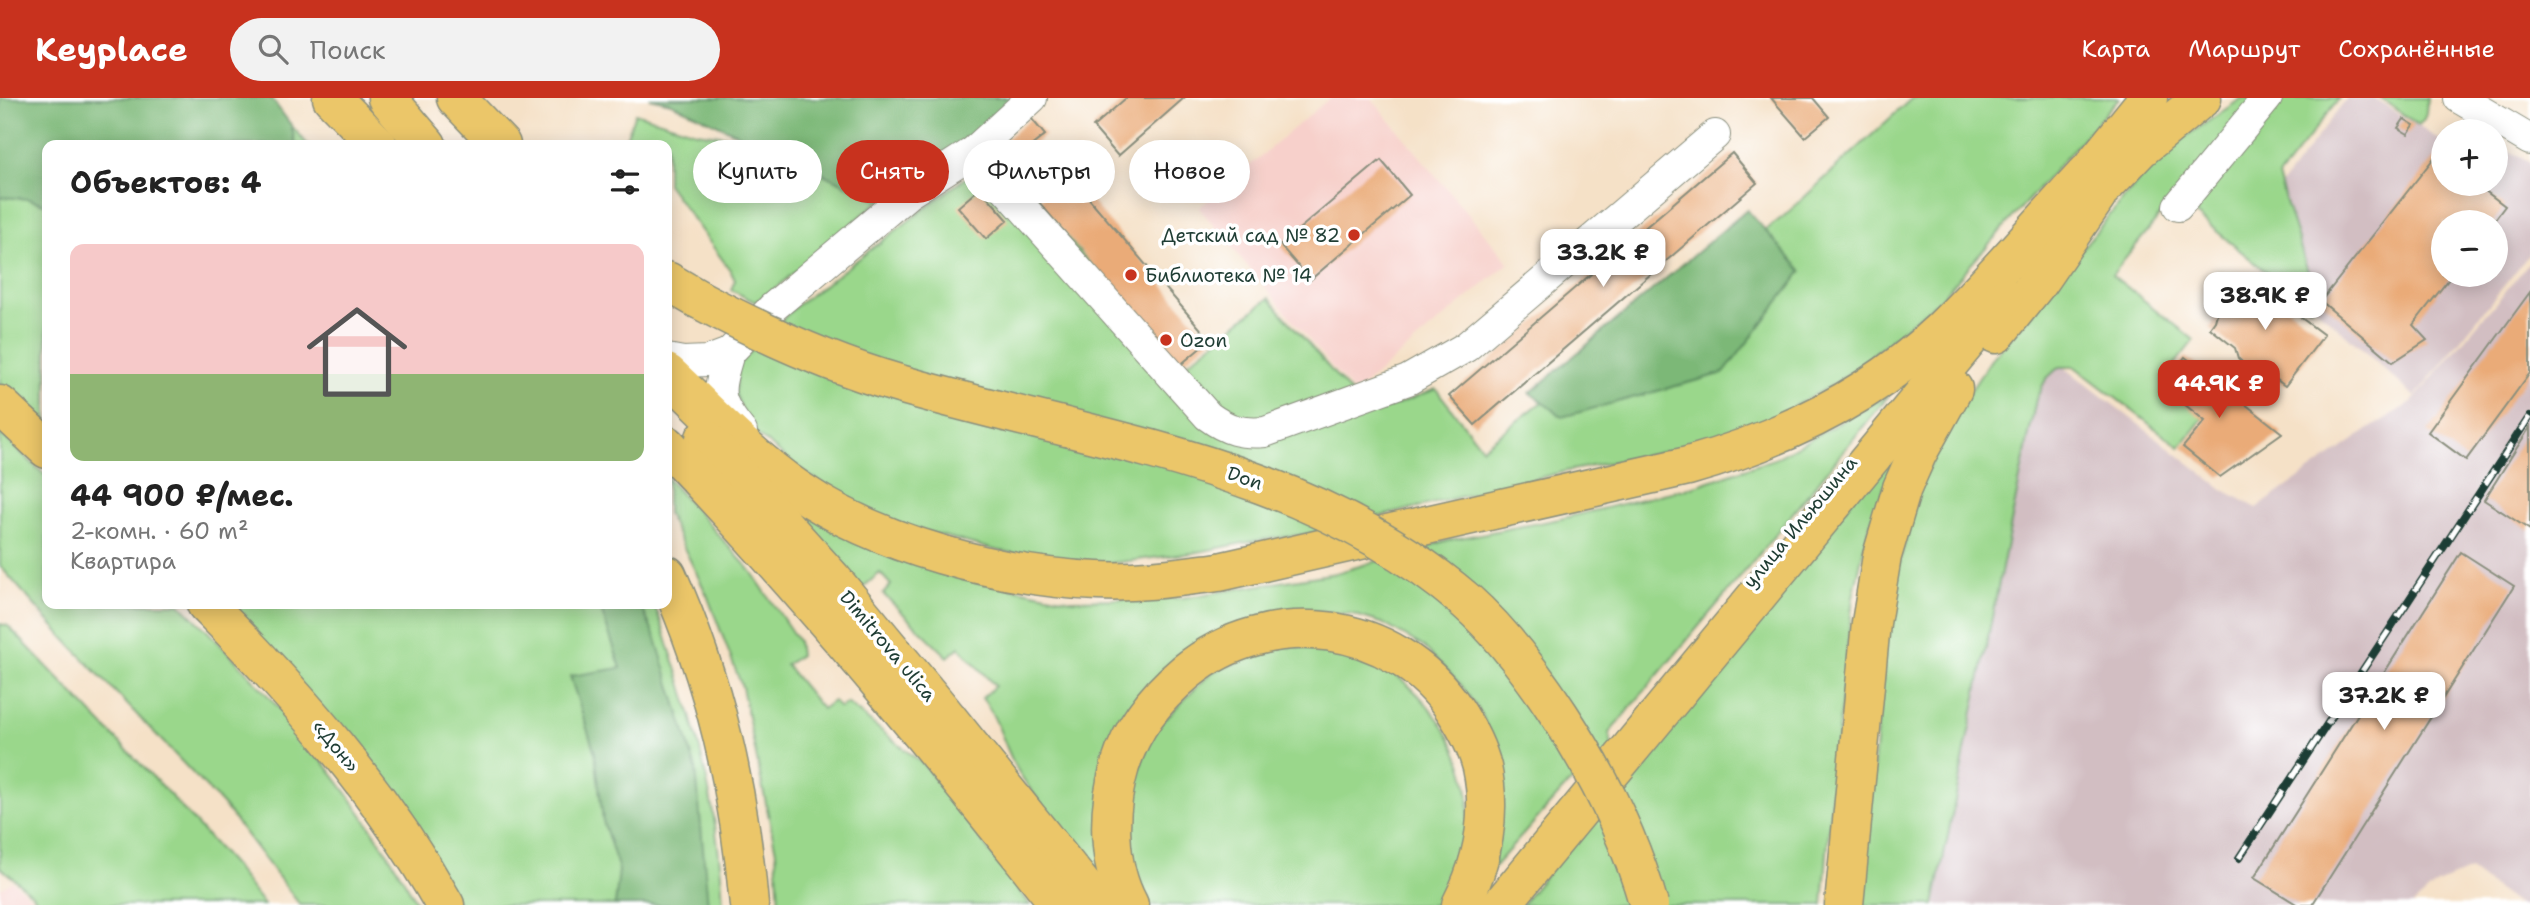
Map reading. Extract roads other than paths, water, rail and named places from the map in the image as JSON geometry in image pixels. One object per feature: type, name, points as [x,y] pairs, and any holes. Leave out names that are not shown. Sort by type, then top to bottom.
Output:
[{"type":"highway","points":[[315,98],[344,140]]},
{"type":"highway","points":[[332,98],[373,140]]},
{"type":"highway","points":[[387,98],[423,140]]},
{"type":"highway","points":[[456,98],[496,140]]},
{"type":"highway","points":[[2125,147],[2148,98]]},
{"type":"highway","points":[[2125,147],[2202,98]]},
{"type":"highway","name":"улица Ильюшина","points":[[1481,905],[1897,405],[2125,147]]},
{"type":"highway","points":[[672,378],[798,490],[863,527],[895,540],[966,561],[1045,576],[1098,581],[1147,581],[1219,572],[1362,542],[1688,466],[1737,452],[1790,431],[1860,391],[1910,356],[1939,332],[2097,178]]},
{"type":"highway","points":[[1844,905],[1876,585],[1902,488],[1931,427],[1961,378],[2038,282],[2097,178]]},
{"type":"highway","name":"улица Ильюшина","points":[[1501,905],[1906,418],[2044,248],[2097,178]]},
{"type":"highway","name":"Don","points":[[682,290],[760,331],[848,368],[897,384],[1141,446],[1246,477],[1318,507],[1392,547],[1466,602],[1494,629],[1544,691],[1584,752],[1631,851],[1649,905]]},
{"type":"highway","name":"Dimitrova ulica","points":[[672,403],[833,580],[1098,905]]},
{"type":"highway","points":[[0,405],[42,444]]},
{"type":"highway","name":"Dimitrova ulica","points":[[672,449],[775,562],[934,747],[1060,905]]},
{"type":"highway","points":[[672,587],[698,648],[723,736],[745,856],[749,905]]},
{"type":"highway","name":"«Дон»","points":[[211,609],[315,720],[352,764],[412,850],[445,905]]},
{"type":"highway","points":[[1129,905],[1115,868],[1111,825],[1117,776],[1124,753],[1148,709],[1165,690],[1198,662],[1232,643],[1254,635],[1298,629],[1345,634],[1387,650],[1432,680],[1461,719],[1482,765],[1486,806],[1482,852],[1471,886],[1461,905]]},
{"type":"street","points":[[986,140],[1032,98]]},
{"type":"street","points":[[2178,206],[2267,98]]},
{"type":"street","points":[[2459,98],[2530,140]]},
{"type":"street","points":[[1018,203],[1208,416],[1223,427],[1244,434],[1265,432],[1408,380],[1466,347],[1715,135]]},
{"type":"street","points":[[672,360],[708,362],[729,353],[772,308],[909,193],[963,158]]},
{"type":"street","points":[[729,353],[720,382],[721,402],[731,419],[773,470]]},
{"type":"railway","points":[[2239,858],[2530,416]]},
{"type":"place","name":"Детский сад № 82","points":[[1354,235]]},
{"type":"place","name":"Библиотека № 14","points":[[1131,275]]},
{"type":"place","name":"Ozon","points":[[1166,340]]}]
